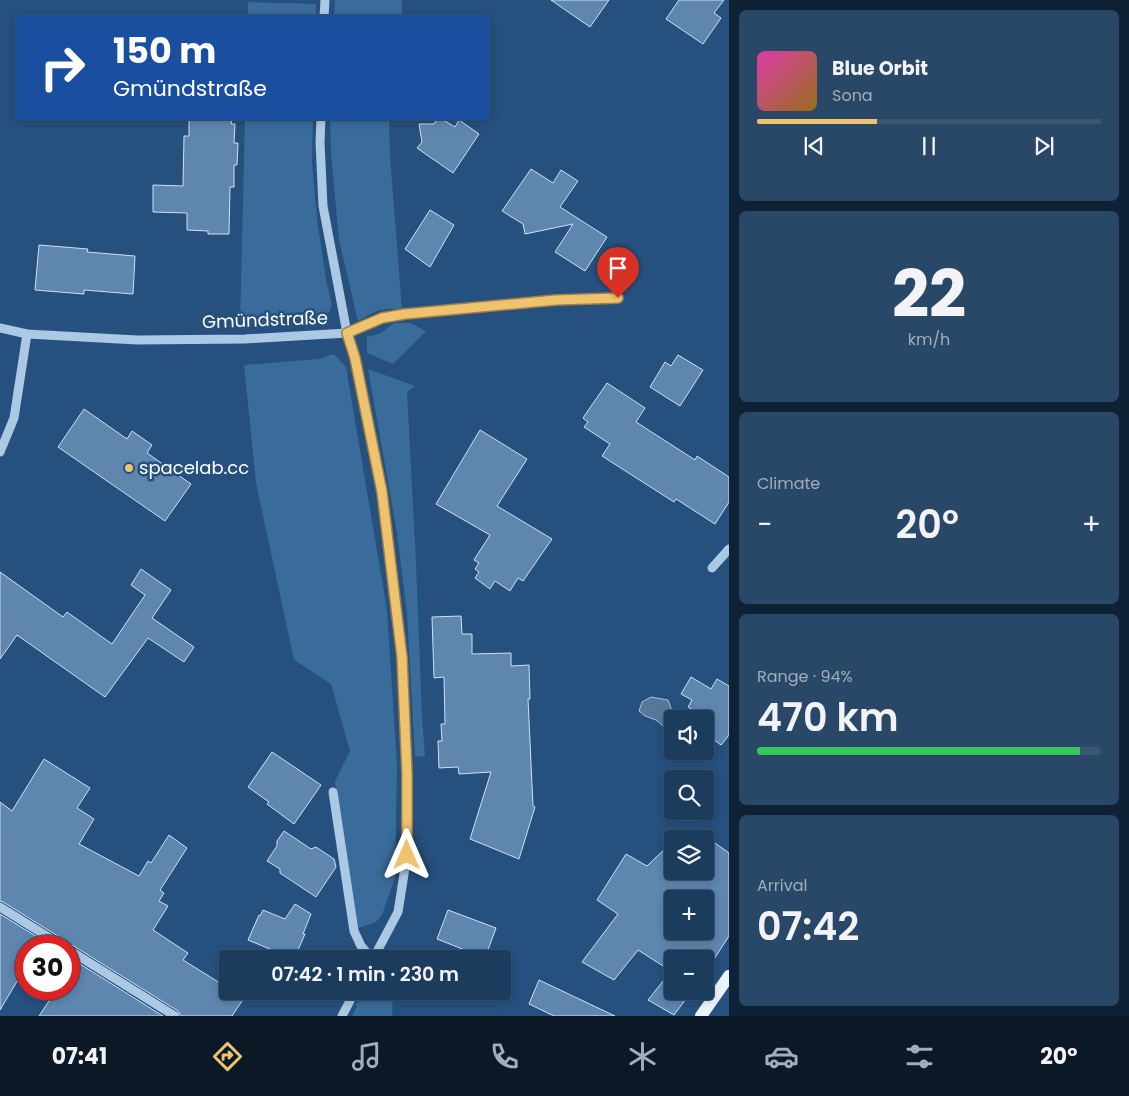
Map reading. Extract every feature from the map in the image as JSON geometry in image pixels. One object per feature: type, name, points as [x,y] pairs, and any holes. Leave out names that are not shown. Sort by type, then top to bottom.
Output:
[{"type":"main road","points":[[702,1016],[729,976]]},
{"type":"street","points":[[324,15],[325,0]]},
{"type":"street","points":[[321,120],[323,206],[347,333],[355,358],[382,492],[402,657],[407,763],[407,855],[398,912],[377,950]]},
{"type":"street","name":"Gmündstraße","points":[[0,328],[26,334],[137,340],[245,339],[347,333],[382,318],[405,314],[556,300],[618,298]]},
{"type":"street","points":[[0,452],[14,418],[26,334]]},
{"type":"street","points":[[712,568],[729,548]]},
{"type":"street","points":[[333,792],[354,932],[364,950]]},
{"type":"street","points":[[0,907],[45,935]]},
{"type":"street","points":[[80,957],[175,1016]]},
{"type":"street","points":[[342,1016],[350,1000]]},
{"type":"shaded area","points":[[335,0],[402,0],[402,15],[334,15]]},
{"type":"shaded area","points":[[248,2],[316,4],[316,15],[248,15]]},
{"type":"shaded area","points":[[245,120],[313,120],[312,162],[317,219],[332,306],[327,316],[314,319],[240,324]]},
{"type":"shaded area","points":[[330,120],[389,120],[390,156],[402,310],[379,310],[358,321],[339,240],[331,154]]},
{"type":"shaded area","points":[[394,323],[411,323],[426,331],[393,364],[367,353],[367,337],[381,333]]},
{"type":"shaded area","points":[[334,354],[346,367],[387,610],[397,764],[395,878],[382,915],[376,922],[356,929],[335,781],[350,751],[331,684],[294,660],[256,483],[244,365],[319,359]]},
{"type":"shaded area","points":[[368,369],[415,386],[407,392],[425,757],[415,756],[407,614],[397,533]]},
{"type":"shaded area","points":[[651,697],[668,700],[672,710],[664,710],[664,727],[639,711],[642,702]]},
{"type":"shaded area","points":[[360,1000],[391,1000],[392,1016],[352,1016],[357,1006],[355,1005]]},
{"type":"building","points":[[551,0],[609,0],[590,27]]},
{"type":"building","points":[[679,0],[724,0],[714,13],[721,18],[703,44],[666,19]]},
{"type":"building","points":[[189,120],[232,120],[231,124],[235,124],[234,143],[238,143],[237,165],[234,165],[234,187],[230,187],[229,234],[208,234],[208,231],[187,230],[187,213],[153,212],[153,185],[183,186],[184,136],[189,136]]},
{"type":"building","points":[[437,120],[443,120],[455,127],[459,120],[479,134],[453,173],[417,148],[422,142],[419,124],[434,124]]},
{"type":"building","points":[[531,169],[553,183],[561,170],[578,181],[560,207],[607,237],[585,271],[555,252],[573,224],[525,234],[523,224],[502,211]]},
{"type":"building","points":[[430,210],[454,225],[430,267],[405,249]]},
{"type":"building","points":[[39,245],[88,249],[87,252],[135,256],[133,294],[84,290],[84,294],[35,290]]},
{"type":"building","points":[[678,355],[703,370],[680,406],[650,387],[665,362],[671,366]]},
{"type":"building","points":[[607,383],[645,408],[636,422],[695,460],[697,456],[729,477],[729,502],[715,524],[676,499],[674,502],[602,456],[610,444],[584,427],[588,422],[583,418]]},
{"type":"building","name":"spacelab.cc","points":[[84,409],[127,439],[132,431],[152,445],[147,453],[191,484],[165,521],[58,447]]},
{"type":"building","points":[[480,430],[527,459],[497,506],[552,539],[523,581],[518,578],[510,591],[495,581],[490,589],[475,578],[479,572],[475,569],[479,563],[474,560],[490,535],[436,504]]},
{"type":"building","points":[[141,569],[171,590],[152,618],[194,647],[184,662],[148,638],[105,697],[17,635],[0,659],[0,572],[63,617],[67,612],[112,644],[145,595],[131,585]]},
{"type":"building","points":[[461,616],[462,634],[472,634],[472,654],[511,653],[511,666],[529,665],[530,699],[528,699],[533,806],[535,807],[519,859],[470,839],[491,772],[459,774],[458,767],[439,768],[438,741],[442,741],[441,724],[445,724],[444,677],[434,678],[432,617]]},
{"type":"building","points":[[691,677],[711,689],[717,679],[729,686],[729,735],[721,745],[714,740],[714,710],[693,710],[688,707],[692,700],[681,694]]},
{"type":"building","points":[[272,752],[321,785],[294,824],[248,787]]},
{"type":"building","points":[[44,759],[90,788],[77,808],[94,819],[79,844],[139,876],[148,861],[151,863],[169,835],[187,848],[160,890],[164,893],[159,901],[168,906],[153,930],[188,953],[183,960],[219,982],[219,1000],[243,1000],[232,1016],[181,1016],[178,1011],[80,950],[80,935],[56,935],[0,901],[0,802],[12,811]]},
{"type":"building","points":[[284,831],[311,849],[316,847],[334,859],[336,867],[316,897],[280,873],[280,869],[267,861]]},
{"type":"building","points":[[714,842],[729,853],[729,936],[714,959],[714,950],[664,950],[664,967],[638,950],[614,980],[582,962],[618,914],[597,900],[626,854],[647,866],[664,850],[664,880],[714,880]]},
{"type":"building","points":[[295,904],[311,914],[298,950],[272,950],[248,940],[263,910],[285,919]]},
{"type":"building","points":[[448,910],[496,928],[488,950],[465,950],[437,939]]},
{"type":"building","points":[[0,914],[34,935],[15,935],[15,985],[0,1010]]},
{"type":"building","points":[[80,964],[163,1016],[39,1016],[50,1000],[80,1000]]},
{"type":"building","points":[[539,980],[615,1016],[554,1016],[529,1004]]},
{"type":"building","points":[[664,980],[664,1000],[685,1000],[674,1015],[648,1000]]},
{"type":"place","name":"spacelab.cc","points":[[129,468]]},
{"type":"route","points":[[407,855],[407,773],[402,657],[382,492],[355,358],[347,333],[382,318],[405,314],[556,300],[618,298]]}]
